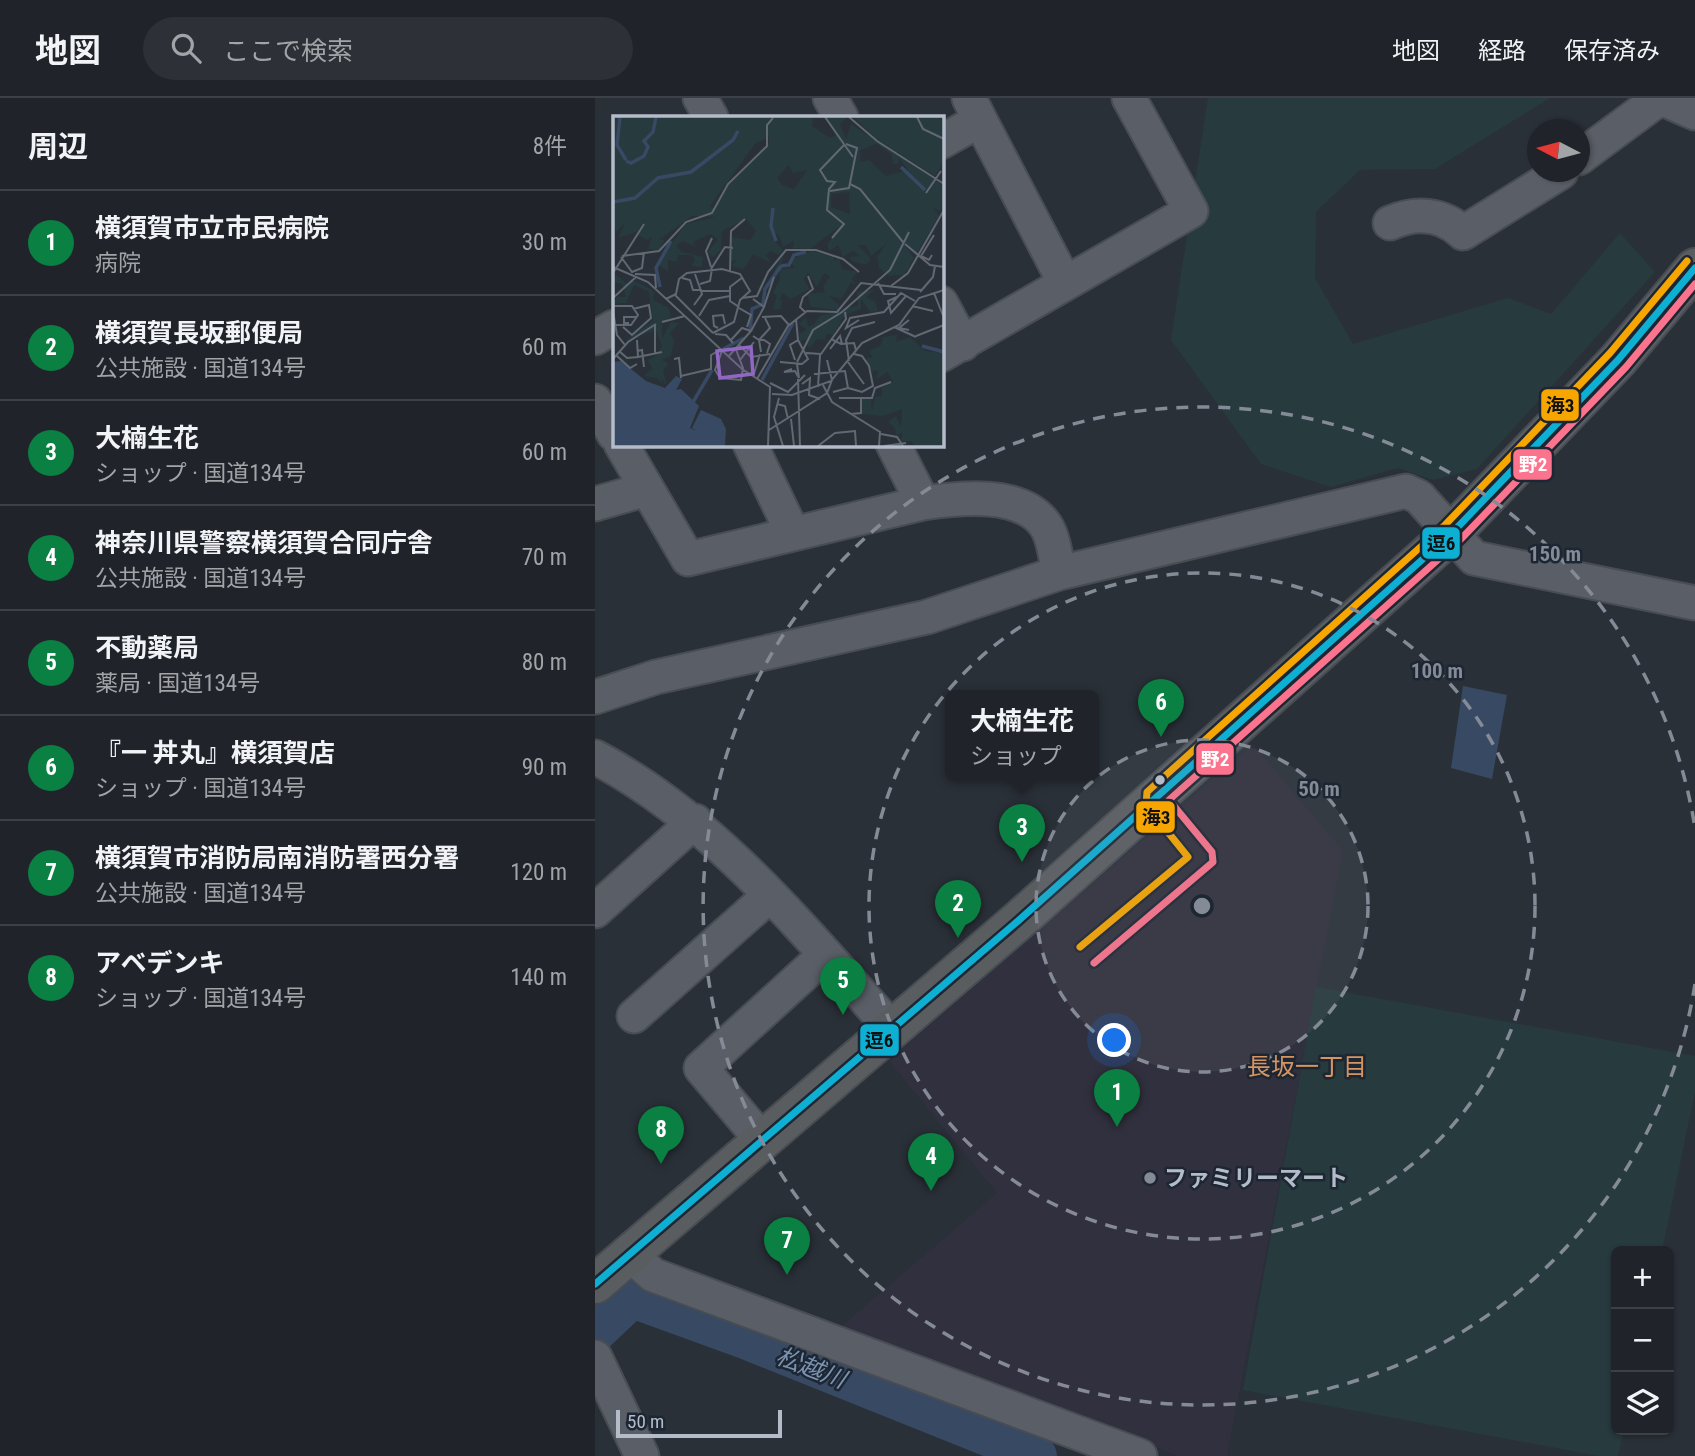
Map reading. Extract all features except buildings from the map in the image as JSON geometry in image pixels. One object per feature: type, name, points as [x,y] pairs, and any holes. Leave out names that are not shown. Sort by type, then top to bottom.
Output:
[{"type":"highway","points":[[610,1270],[1018,921],[1452,533],[1689,282]]},
{"type":"street","points":[[699,98],[710,116]]},
{"type":"street","points":[[830,98],[840,116]]},
{"type":"street","points":[[943,311],[952,349],[1191,211],[1129,98]]},
{"type":"street","points":[[1590,150],[1660,98],[1695,113]]},
{"type":"street","points":[[943,140],[974,109],[1065,283]]},
{"type":"street","points":[[1390,223],[1411,214],[1439,219],[1463,233],[1546,182]]},
{"type":"street","points":[[595,338],[613,328]]},
{"type":"street","points":[[595,401],[613,432]]},
{"type":"street","points":[[622,446],[688,559],[923,503],[992,498],[1026,511],[1046,526],[1059,573]]},
{"type":"street","points":[[751,446],[793,534]]},
{"type":"street","points":[[894,446],[923,503]]},
{"type":"street","points":[[595,504],[647,489]]},
{"type":"street","points":[[595,697],[656,677],[927,617],[1059,573],[1406,491],[1419,497],[1474,558],[1695,603]]},
{"type":"street","points":[[595,757],[619,769],[695,821],[769,895],[892,1030]]},
{"type":"street","points":[[595,911],[695,821]]},
{"type":"street","points":[[633,1016],[769,895]]},
{"type":"street","points":[[761,1139],[701,1068],[825,955]]},
{"type":"street","points":[[610,1270],[653,1275],[1140,1456]]},
{"type":"street","points":[[597,1359],[642,1456]]},
{"type":"shaded area","points":[[1253,744],[1343,851],[1227,1456],[1179,1456],[837,1330],[997,1193],[889,1061]]},
{"type":"green space","points":[[1208,98],[1550,98],[1435,169],[1360,170],[1316,212],[1315,278],[1353,344],[1508,298],[1551,314],[1620,233],[1655,272],[1477,469],[1433,480],[1398,468],[1331,487],[1261,464],[1171,340]]},
{"type":"green space","points":[[1316,987],[1695,1056],[1695,1092],[1663,1246],[1611,1246],[1611,1435],[1623,1435],[1618,1456],[1599,1456],[1243,1390]]},
{"type":"water","points":[[1463,686],[1507,695],[1492,779],[1451,768]]},
{"type":"waterway","name":"松越川","points":[[595,1333],[632,1298],[745,1339],[1037,1456]]},
{"type":"transit line","name":"海3","points":[[1080,947],[1188,857],[1146,805],[1147,792],[1445,525],[1610,353],[1687,261]]},
{"type":"transit line","name":"逗6","points":[[595,1284],[1018,921],[1452,533],[1618,360],[1695,268]]},
{"type":"transit line","name":"野2","points":[[1094,963],[1213,862],[1212,852],[1169,800],[1460,540],[1626,367],[1695,284]]},
{"type":"place","name":"『一 丼丸』横須賀店","points":[[1161,737]]},
{"type":"place","name":"大楠生花","points":[[1022,862]]},
{"type":"place","name":"横須賀長坂郵便局","points":[[958,938]]},
{"type":"place","name":"不動薬局","points":[[843,1015]]},
{"type":"place","name":"横須賀市立市民病院","points":[[1117,1127]]},
{"type":"place","name":"アベデンキ","points":[[661,1164]]},
{"type":"place","name":"ファミリーマート","points":[[1150,1178]]},
{"type":"place","name":"神奈川県警察横須賀合同庁舎","points":[[931,1191]]},
{"type":"place","name":"横須賀市消防局南消防署西分署","points":[[787,1275]]},
{"type":"district","name":"長坂一丁目","points":[[1307,1067]]}]
